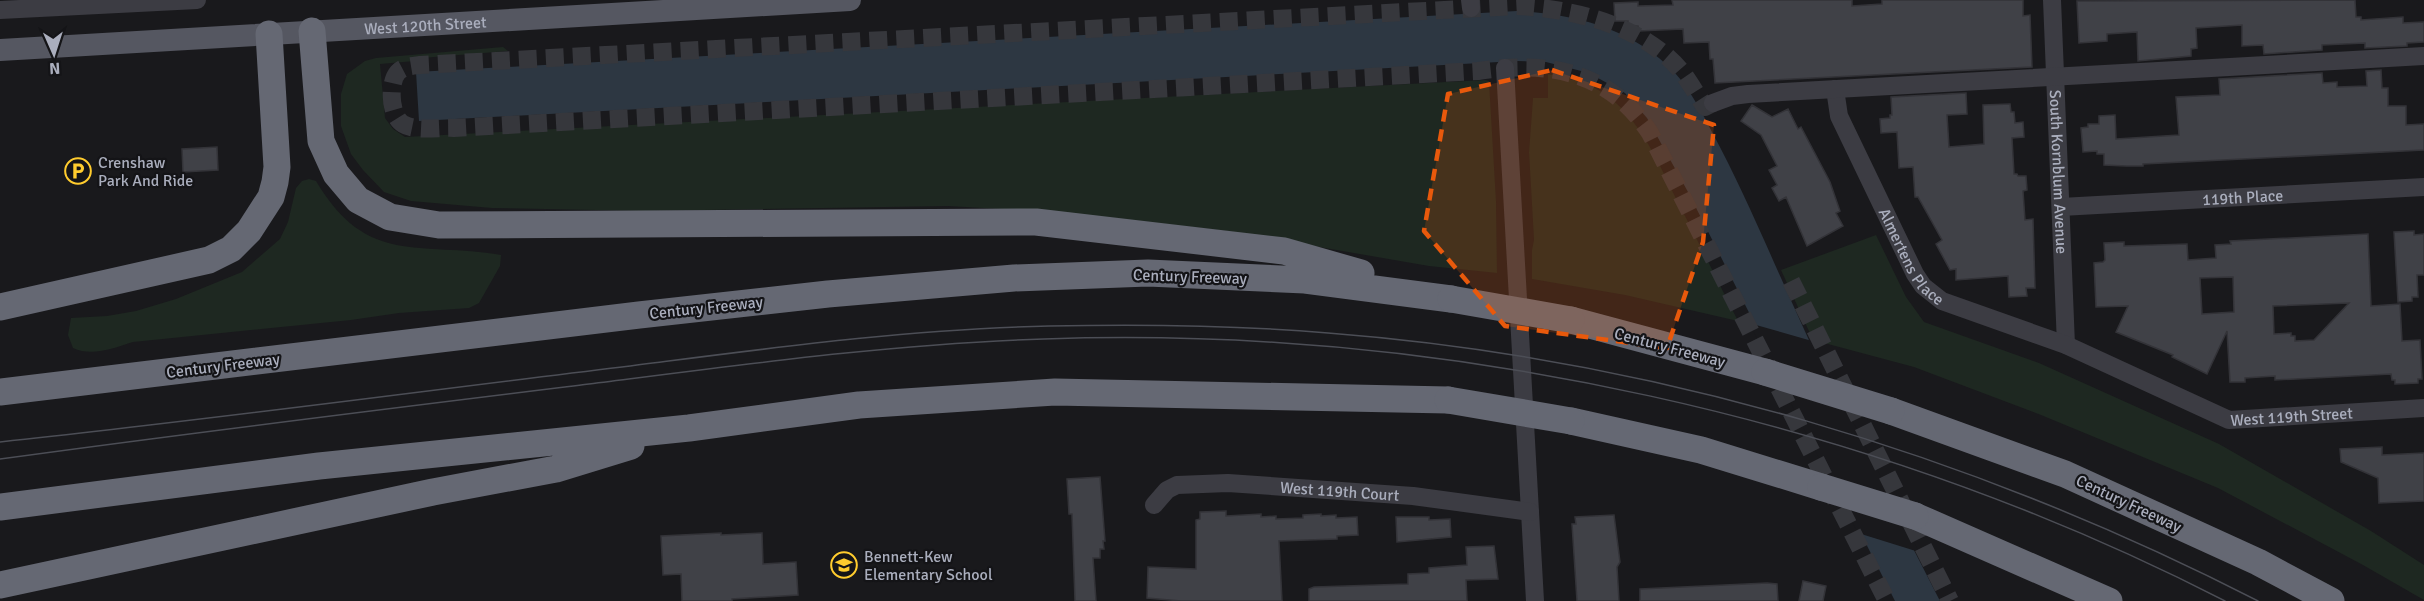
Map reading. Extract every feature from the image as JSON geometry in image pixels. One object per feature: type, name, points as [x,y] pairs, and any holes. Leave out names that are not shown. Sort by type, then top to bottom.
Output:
[{"type":"highway","points":[[312,31],[321,141],[336,174],[358,200],[390,217],[440,225],[1036,222],[1284,251],[1451,299]]},
{"type":"highway","points":[[0,307],[209,260],[231,249],[243,237],[262,213],[271,197],[277,167],[269,34]]},
{"type":"highway","name":"Century Freeway","points":[[0,393],[651,313],[828,294],[1014,278],[1148,273],[1305,280],[1451,299],[1571,320],[1765,372],[1891,411],[2065,474],[2258,562],[2331,601]]},
{"type":"highway","points":[[0,507],[319,466],[689,428],[859,405],[1055,392],[1448,400],[1571,421],[1701,450],[1915,516],[2109,601]]},
{"type":"highway","points":[[0,585],[433,492],[556,469],[689,428]]},
{"type":"main road","name":"West 120th Street","points":[[0,50],[850,0]]},
{"type":"street","points":[[0,10],[197,0]]},
{"type":"street","name":"South Kornblum Avenue","points":[[2052,0],[2067,345]]},
{"type":"street","points":[[1713,104],[1732,96],[1748,94],[2424,56]]},
{"type":"street","points":[[1505,68],[1535,601]]},
{"type":"street","name":"Almertens Place","points":[[1835,89],[1839,116],[1915,274],[1923,286],[1942,301],[1954,306],[2067,345]]},
{"type":"street","name":"119th Place","points":[[2061,207],[2424,187]]},
{"type":"street","name":"West 119th Street","points":[[2067,345],[2229,420],[2424,408]]},
{"type":"street","name":"West 119th Court","points":[[1154,505],[1167,490],[1177,485],[1228,483],[1413,496],[1530,512]]},
{"type":"highlighted area","points":[[1552,70],[1714,125],[1703,242],[1667,348],[1505,326],[1424,231],[1448,94]]},
{"type":"shaded area","points":[[503,47],[508,51],[380,64],[385,118],[393,129],[405,137],[1485,80],[1489,81],[1496,201],[1497,273],[1429,266],[1227,231],[1068,213],[948,206],[645,211],[492,208],[411,201],[384,192],[351,154],[341,126],[341,94],[347,74],[365,61],[376,58]]},
{"type":"shaded area","points":[[1548,74],[1582,82],[1600,91],[1615,102],[1639,129],[1738,321],[1625,295],[1532,279],[1534,240],[1529,152],[1533,98],[1548,98]]},
{"type":"shaded area","points":[[309,179],[316,181],[335,208],[355,227],[375,239],[420,248],[501,255],[500,266],[479,303],[469,308],[399,313],[133,342],[95,352],[73,348],[68,335],[71,318],[107,316],[136,311],[176,299],[242,272],[280,239],[288,222],[296,188],[302,181]]},
{"type":"shaded area","points":[[1876,235],[1906,297],[1924,322],[2039,363],[2219,444],[2371,531],[2424,565],[2424,600],[2218,488],[2041,415],[1914,367],[1813,340],[1781,270]]},
{"type":"water","points":[[1517,11],[1578,19],[1616,32],[1651,52],[1674,72],[1687,88],[1725,157],[1839,404],[1940,601],[1895,601],[1688,192],[1647,118],[1625,93],[1589,73],[1546,62],[1517,61],[419,121],[416,72]]},
{"type":"pier","points":[[1749,323],[1812,341],[1919,552],[1858,533]]},
{"type":"building","points":[[1672,0],[1852,0],[1852,6],[1882,4],[1882,0],[2023,0],[2023,16],[2030,15],[2032,67],[1715,83],[1709,42],[1684,43],[1683,29],[1639,31],[1638,26],[1628,26],[1628,21],[1615,21],[1614,3],[1638,2],[1638,6],[1673,5]]},
{"type":"building","points":[[2355,0],[2356,17],[2361,17],[2361,20],[2403,17],[2403,23],[2424,22],[2424,42],[2407,43],[2407,46],[2365,48],[2365,43],[2322,45],[2322,50],[2264,54],[2263,45],[2242,46],[2242,25],[2196,28],[2197,48],[2191,49],[2191,56],[2138,61],[2137,32],[2107,34],[2107,41],[2079,43],[2077,1]]},
{"type":"building","points":[[2381,70],[2382,88],[2388,88],[2388,106],[2406,106],[2406,125],[2424,124],[2424,150],[2143,164],[2143,166],[2104,165],[2104,154],[2097,154],[2097,151],[2083,152],[2081,128],[2088,127],[2088,124],[2099,124],[2099,116],[2115,115],[2116,139],[2179,135],[2176,97],[2220,95],[2219,79],[2322,73],[2323,83],[2337,82],[2337,87],[2367,86],[2366,71]]},
{"type":"building","points":[[1966,93],[1967,114],[1947,115],[1949,147],[1984,144],[1983,105],[2010,104],[2011,112],[2014,112],[2015,123],[2023,122],[2024,137],[2012,138],[2014,174],[2026,176],[2027,190],[2023,191],[2025,220],[2033,219],[2035,288],[2026,288],[2027,296],[2009,297],[2008,276],[1956,280],[1956,269],[1950,270],[1936,244],[1942,240],[1918,197],[1915,197],[1913,167],[1899,168],[1897,132],[1881,133],[1880,119],[1890,118],[1892,115],[1891,97]]},
{"type":"building","points":[[1752,105],[1772,117],[1788,109],[1798,129],[1801,127],[1830,182],[1840,211],[1836,213],[1843,226],[1807,246],[1786,197],[1779,201],[1772,188],[1777,185],[1769,170],[1777,166],[1761,135],[1741,121]]},
{"type":"building","points":[[217,147],[218,170],[183,172],[182,149]]},
{"type":"building","points":[[2414,231],[2414,235],[2424,234],[2424,275],[2417,275],[2418,297],[2412,297],[2412,301],[2398,302],[2394,232]]},
{"type":"building","points":[[2368,234],[2371,306],[2400,304],[2402,341],[2420,340],[2422,379],[2418,379],[2418,383],[2395,384],[2391,374],[2275,380],[2275,376],[2245,378],[2245,382],[2230,382],[2227,331],[2207,374],[2172,357],[2173,355],[2116,332],[2128,306],[2096,307],[2094,263],[2105,260],[2104,243],[2124,242],[2124,246],[2187,244],[2188,260],[2216,258],[2215,245],[2231,244],[2230,241]],"holes":[[[2233,277],[2234,312],[2202,314],[2200,278]],[[2349,303],[2314,340],[2295,341],[2295,336],[2291,336],[2291,333],[2274,334],[2273,306]]]},
{"type":"building","points":[[2382,447],[2382,455],[2424,453],[2424,501],[2379,503],[2378,478],[2341,462],[2340,449]]},
{"type":"building","points":[[1100,477],[1105,541],[1103,541],[1104,549],[1100,549],[1100,558],[1093,558],[1096,601],[1075,601],[1072,514],[1069,514],[1067,479]]},
{"type":"building","points":[[1226,511],[1226,516],[1261,514],[1261,517],[1276,516],[1276,519],[1303,518],[1303,515],[1321,514],[1321,516],[1336,515],[1336,518],[1357,517],[1358,535],[1337,536],[1337,539],[1279,541],[1282,601],[1181,601],[1147,598],[1148,567],[1196,569],[1196,520],[1200,519],[1200,512]]},
{"type":"building","points":[[1614,515],[1620,562],[1617,567],[1619,601],[1577,601],[1572,524],[1576,524],[1575,517]]},
{"type":"building","points":[[1396,517],[1450,519],[1451,537],[1397,542]]},
{"type":"building","points":[[721,533],[721,535],[762,533],[763,564],[796,562],[798,595],[732,599],[732,601],[682,601],[681,574],[663,575],[661,536]]},
{"type":"building","points":[[1494,546],[1498,579],[1466,580],[1467,601],[1309,601],[1309,589],[1314,587],[1408,584],[1408,574],[1429,573],[1429,568],[1467,565],[1466,547]]},
{"type":"building","points":[[1803,581],[1826,586],[1823,601],[1799,601]]},
{"type":"building","points":[[1777,584],[1778,601],[1640,601],[1640,589]]},
{"type":"tunnel","points":[[1713,103],[1705,107],[1682,72],[1666,56],[1648,42],[1628,31],[1584,16],[1517,6],[420,65],[400,70],[395,77],[392,91],[393,107],[399,120],[414,128],[428,129],[1504,68],[1553,70],[1575,75],[1596,83],[1615,95],[1650,133],[1887,601]]},
{"type":"tunnel","points":[[1791,281],[1950,601]]},
{"type":"tram line","points":[[0,442],[782,347],[942,331],[1084,325],[1293,330],[1449,346],[1569,365],[1688,390],[1806,421],[1922,458],[2037,500],[2149,548],[2258,601]]},
{"type":"tram line","points":[[0,459],[294,420],[759,363],[930,345],[1044,339],[1195,339],[1347,348],[1499,367],[1651,396],[1800,434],[1946,481],[2088,537],[2225,601]]},
{"type":"place","name":"Crenshaw Park And Ride","points":[[78,171]]},
{"type":"place","name":"Bennett-Kew Elementary School","points":[[844,565]]}]
